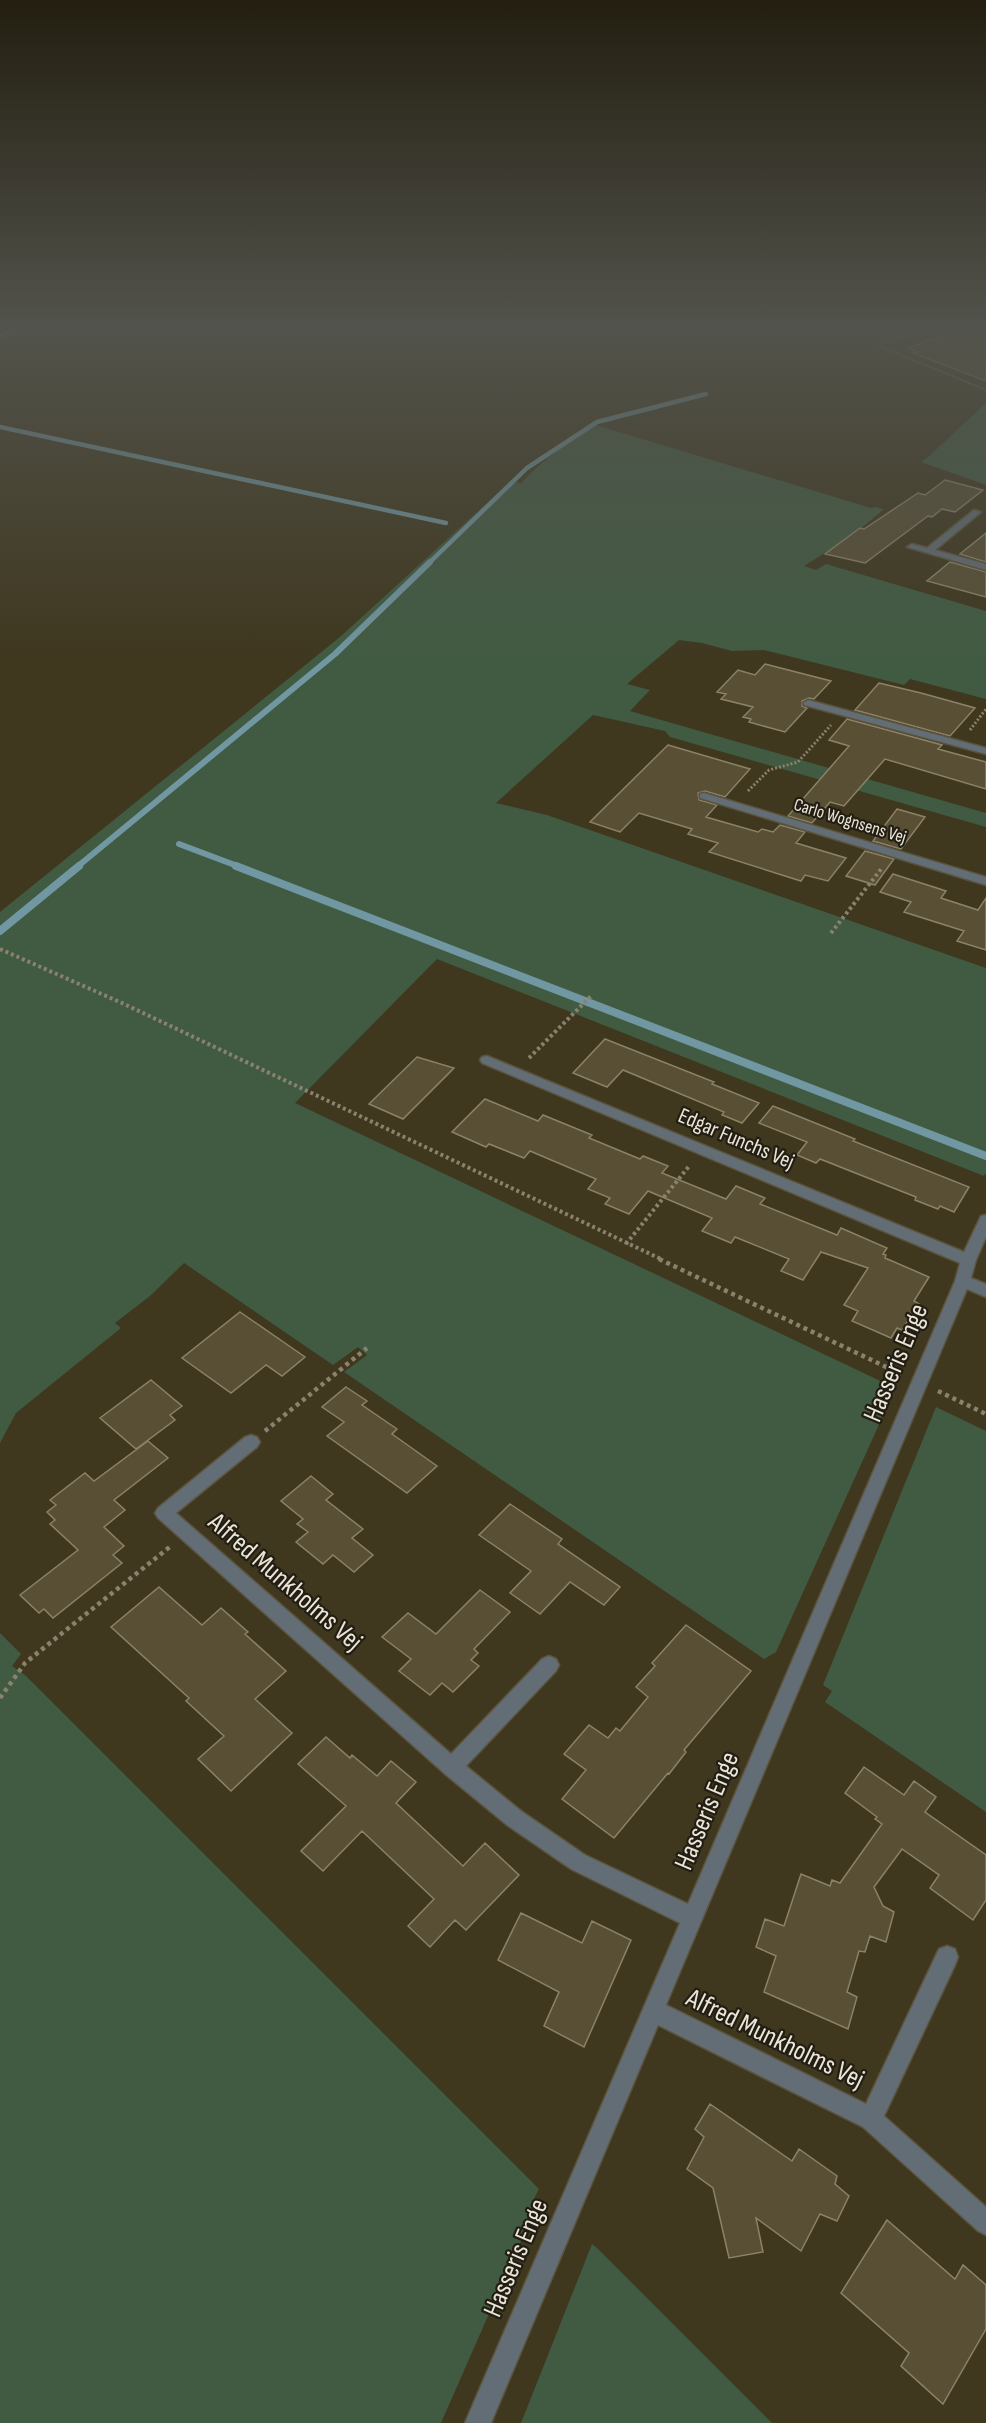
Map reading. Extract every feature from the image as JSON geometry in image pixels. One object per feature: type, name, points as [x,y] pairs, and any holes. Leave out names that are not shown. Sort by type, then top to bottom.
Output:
[{"type":"street","points":[[929,552],[977,512]]},
{"type":"street","points":[[912,547],[986,567]]},
{"type":"street","points":[[807,703],[986,751]]},
{"type":"street","name":"Carlo Wognsens Vej","points":[[704,796],[986,881]]},
{"type":"street","name":"Edgar Funchs Vej","points":[[487,1060],[968,1260]]},
{"type":"street","name":"Hasseris Enge","points":[[478,2423],[918,1382],[963,1281],[968,1260],[986,1220]]},
{"type":"street","points":[[963,1281],[986,1291]]},
{"type":"street","name":"Alfred Munkholms Vej","points":[[251,1442],[164,1513],[452,1767],[514,1818],[578,1862],[693,1917]]},
{"type":"street","points":[[452,1767],[549,1665]]},
{"type":"street","name":"Alfred Munkholms Vej","points":[[871,2119],[947,1957]]},
{"type":"street","name":"Alfred Munkholms Vej","points":[[654,2011],[871,2119],[986,2223]]},
{"type":"path","points":[[960,744],[986,710]]},
{"type":"path","points":[[735,805],[768,770],[798,762],[842,712]]},
{"type":"path","points":[[831,933],[894,853]]},
{"type":"path","points":[[0,949],[122,1004],[986,1414]]},
{"type":"path","points":[[515,1072],[592,995]]},
{"type":"path","points":[[626,1244],[703,1150]]},
{"type":"path","points":[[251,1442],[367,1348]]},
{"type":"path","points":[[0,1698],[25,1663],[187,1533]]},
{"type":"green space","points":[[573,440],[646,440],[871,508],[884,509],[854,534],[804,566],[816,570],[826,564],[986,611],[986,699],[910,679],[904,685],[764,650],[732,651],[679,640],[627,684],[650,690],[630,711],[986,813],[986,827],[670,737],[665,731],[593,715],[496,803],[547,815],[986,968],[986,1173],[984,1176],[437,959],[295,1103],[893,1387],[877,1429],[776,1652],[764,1659],[344,1372],[367,1355],[358,1347],[333,1365],[184,1263],[150,1296],[115,1323],[121,1328],[16,1413],[0,1443],[0,912],[340,637],[511,481],[523,484],[522,482],[530,474]]},
{"type":"green space","points":[[946,440],[986,440],[986,485],[921,462]]},
{"type":"green space","points":[[936,1407],[986,1431],[986,1812],[825,1702],[832,1691],[823,1685]]},
{"type":"green space","points":[[0,1633],[21,1654],[12,1666],[25,1675],[539,2189],[530,2206],[535,2209],[441,2423],[0,2423]]},
{"type":"green space","points":[[592,2244],[597,2248],[772,2423],[521,2423]]},
{"type":"building","points":[[945,480],[983,490],[955,512],[942,509],[932,517],[928,516],[865,563],[825,554],[860,528],[864,529],[918,493],[925,495]]},
{"type":"building","points":[[986,533],[986,562],[960,554]]},
{"type":"building","points":[[950,562],[986,572],[986,597],[927,581]]},
{"type":"building","points":[[765,664],[831,681],[814,699],[809,698],[802,701],[802,706],[807,708],[785,732],[749,722],[751,719],[743,717],[753,707],[721,699],[726,694],[717,692],[738,670],[755,675]]},
{"type":"building","points":[[879,683],[975,708],[950,736],[855,710]]},
{"type":"building","points":[[847,719],[942,745],[938,749],[986,762],[986,789],[885,759],[844,806],[830,802],[812,823],[788,816],[849,746],[829,740]]},
{"type":"building","points":[[668,745],[750,769],[725,797],[705,791],[698,793],[699,800],[717,805],[706,817],[758,832],[762,829],[773,832],[780,825],[805,832],[796,843],[846,858],[828,881],[805,875],[801,881],[709,852],[718,843],[688,834],[692,829],[639,813],[620,832],[590,822]]},
{"type":"building","points":[[897,809],[925,817],[901,849],[873,841]]},
{"type":"building","points":[[865,851],[894,859],[875,885],[846,876]]},
{"type":"building","points":[[893,874],[946,891],[941,898],[978,910],[986,898],[986,950],[957,941],[964,931],[904,912],[911,902],[880,892]]},
{"type":"building","points":[[605,1039],[714,1082],[712,1084],[759,1103],[742,1123],[722,1115],[724,1112],[623,1070],[607,1087],[573,1073]]},
{"type":"building","points":[[417,1057],[454,1068],[403,1119],[369,1104]]},
{"type":"building","points":[[485,1099],[538,1121],[543,1115],[592,1135],[589,1138],[640,1159],[643,1156],[668,1166],[662,1173],[726,1199],[736,1186],[765,1198],[760,1204],[837,1235],[841,1228],[887,1248],[883,1254],[886,1255],[885,1258],[929,1277],[914,1301],[919,1304],[902,1330],[897,1328],[891,1338],[852,1321],[858,1311],[844,1305],[868,1268],[821,1252],[803,1280],[781,1271],[789,1259],[735,1237],[731,1243],[702,1231],[712,1218],[648,1191],[629,1214],[605,1204],[610,1198],[588,1189],[596,1179],[530,1151],[524,1158],[489,1144],[486,1147],[452,1132]]},
{"type":"building","points":[[773,1106],[969,1187],[954,1212],[940,1206],[938,1209],[915,1200],[916,1197],[820,1159],[816,1163],[797,1155],[807,1142],[759,1123]]},
{"type":"building","points":[[240,1312],[305,1357],[282,1376],[266,1365],[231,1393],[182,1358]]},
{"type":"building","points":[[151,1380],[182,1406],[170,1415],[175,1420],[136,1449],[100,1418]]},
{"type":"building","points":[[346,1387],[367,1401],[362,1405],[397,1429],[392,1434],[437,1466],[407,1493],[327,1436],[344,1422],[322,1407]]},
{"type":"building","points":[[148,1441],[168,1458],[114,1500],[125,1510],[104,1527],[124,1546],[113,1555],[122,1563],[53,1618],[44,1609],[39,1613],[20,1595],[78,1550],[50,1524],[55,1520],[47,1512],[56,1505],[50,1500],[85,1473],[94,1481]]},
{"type":"building","points":[[311,1476],[333,1494],[326,1500],[363,1529],[352,1538],[373,1555],[354,1572],[333,1555],[323,1564],[296,1542],[308,1532],[297,1524],[303,1519],[281,1501]]},
{"type":"building","points":[[510,1504],[562,1539],[558,1544],[620,1587],[604,1605],[570,1582],[540,1614],[510,1593],[531,1571],[479,1535]]},
{"type":"building","points":[[159,1587],[202,1625],[221,1608],[248,1632],[245,1634],[286,1671],[255,1699],[292,1733],[231,1791],[198,1759],[224,1736],[186,1701],[189,1698],[111,1627]]},
{"type":"building","points":[[480,1590],[510,1612],[474,1649],[478,1653],[471,1660],[479,1666],[453,1692],[442,1683],[430,1695],[399,1671],[411,1659],[382,1637],[408,1613],[436,1634]]},
{"type":"building","points":[[686,1625],[751,1671],[684,1750],[686,1752],[669,1774],[614,1838],[562,1799],[586,1770],[564,1754],[589,1725],[608,1738],[616,1728],[620,1731],[648,1697],[636,1687],[655,1666],[652,1663]]},
{"type":"building","points":[[326,1737],[350,1758],[352,1755],[377,1776],[391,1761],[416,1782],[396,1803],[463,1866],[485,1843],[519,1875],[466,1930],[455,1920],[430,1947],[408,1926],[434,1899],[362,1831],[323,1871],[301,1851],[346,1806],[298,1764]]},
{"type":"building","points":[[864,1767],[904,1795],[914,1781],[936,1797],[925,1812],[986,1855],[986,1900],[973,1920],[930,1888],[939,1875],[902,1849],[874,1887],[883,1906],[894,1912],[886,1942],[870,1936],[865,1952],[859,1951],[847,1992],[857,1997],[848,2029],[764,1992],[776,1956],[756,1947],[765,1919],[784,1926],[801,1874],[830,1886],[832,1880],[840,1883],[882,1824],[875,1819],[877,1817],[845,1793]]},
{"type":"building","points":[[521,1913],[582,1943],[592,1921],[631,1940],[584,2047],[544,2026],[559,1992],[498,1960]]},
{"type":"building","points":[[710,2104],[792,2161],[799,2149],[837,2176],[835,2184],[849,2196],[837,2221],[820,2214],[801,2251],[756,2218],[763,2252],[729,2258],[713,2188],[687,2169],[704,2137],[695,2129]]},
{"type":"building","points":[[887,2220],[955,2279],[963,2265],[986,2285],[986,2329],[943,2404],[901,2366],[909,2353],[841,2293]]},
{"type":"waterway","points":[[61,440],[446,523]]},
{"type":"waterway","points":[[429,563],[527,468],[569,440]]},
{"type":"waterway","points":[[77,867],[335,654],[430,562]]},
{"type":"waterway","points":[[179,844],[240,867]]},
{"type":"waterway","points":[[0,931],[79,866]]},
{"type":"waterway","points":[[236,866],[986,1156]]}]
